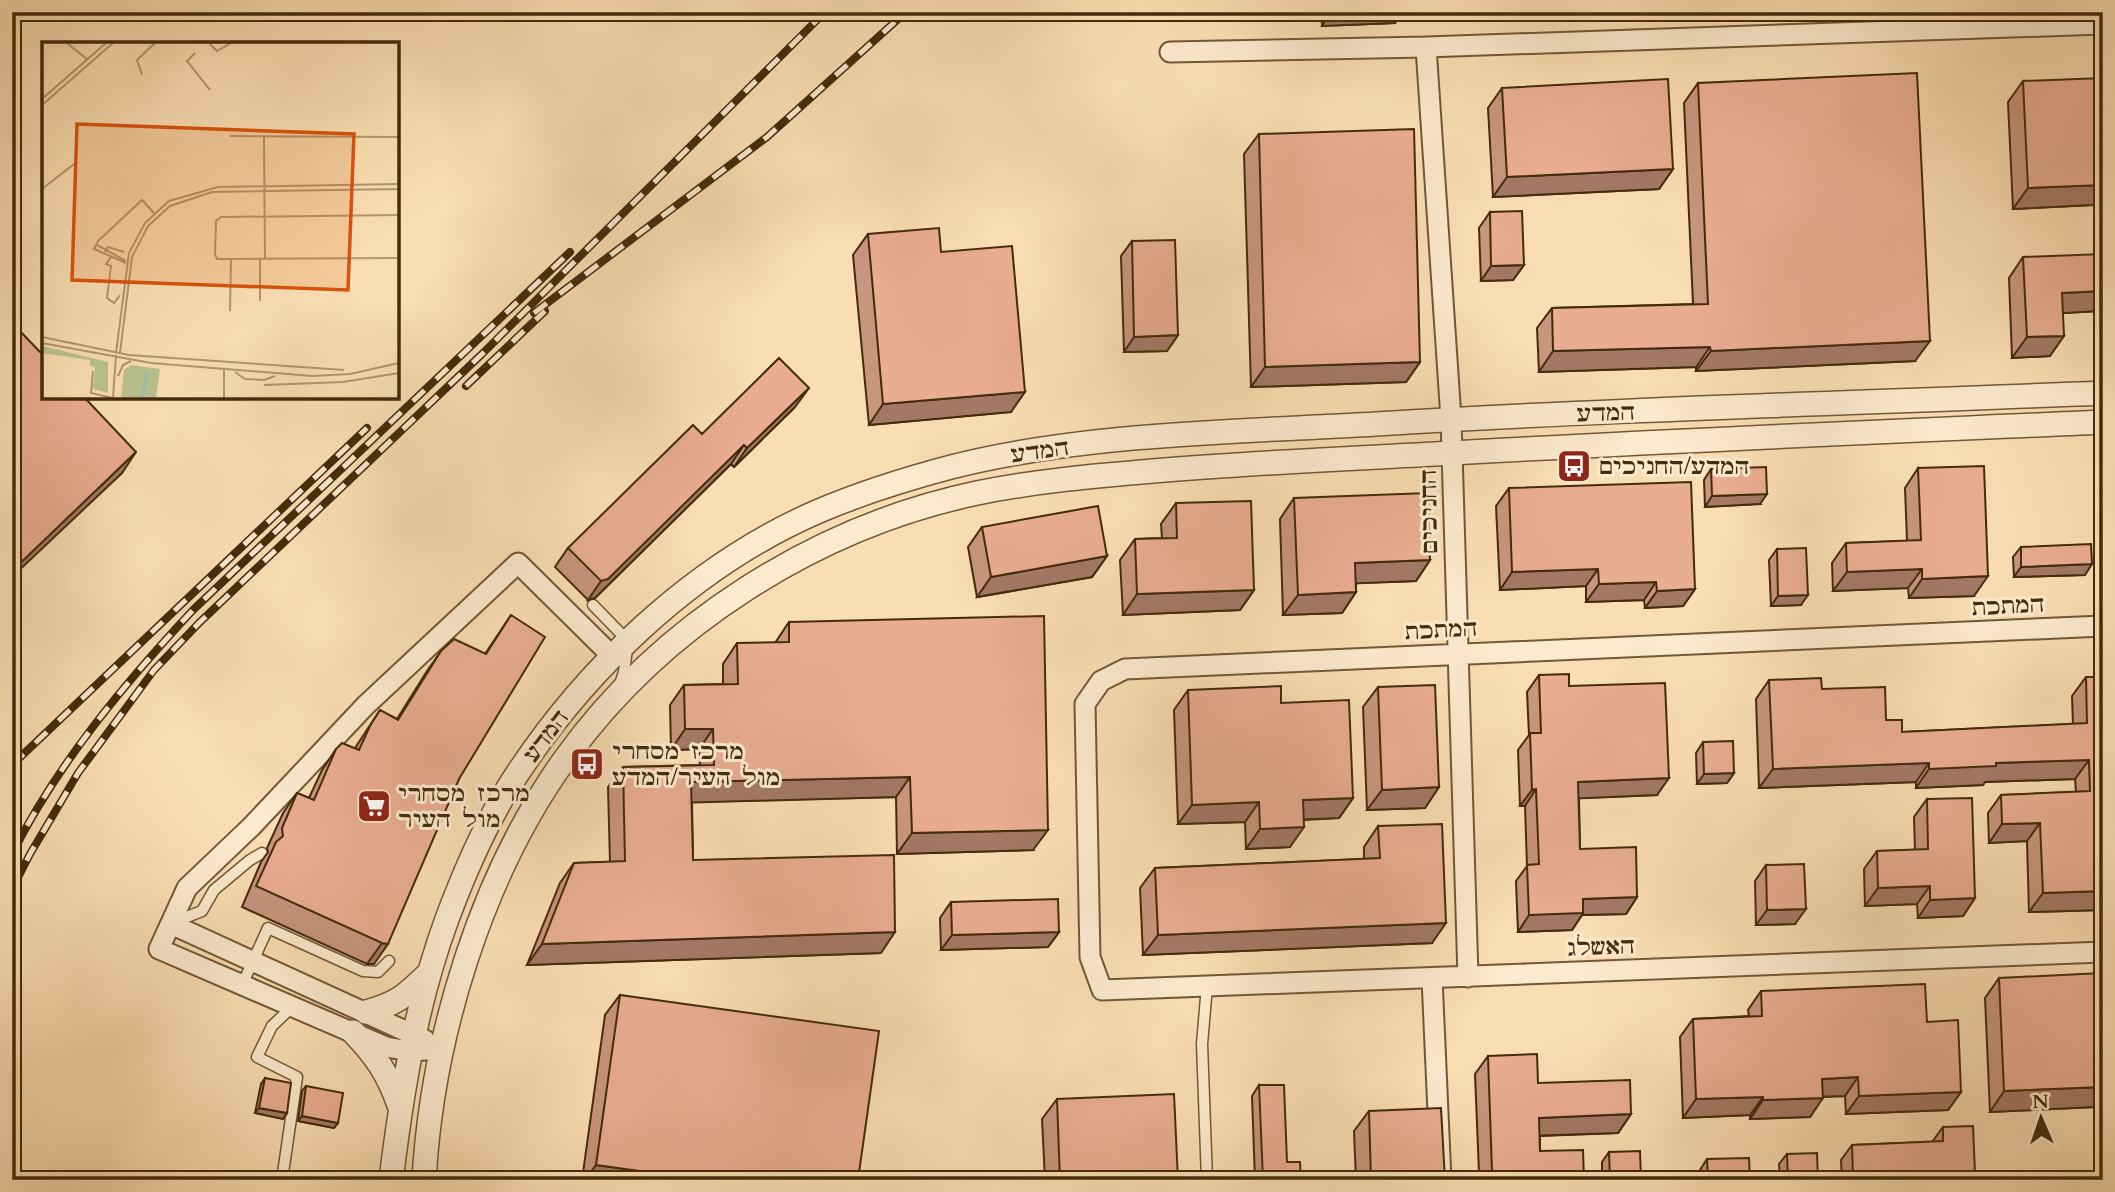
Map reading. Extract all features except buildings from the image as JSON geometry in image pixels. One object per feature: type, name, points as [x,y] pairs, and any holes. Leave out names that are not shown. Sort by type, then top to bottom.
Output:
[{"type":"street","points":[[1170,52],[1426,47],[2103,24]]},
{"type":"street","name":"החניכים","points":[[1426,47],[1451,419],[1468,977]]},
{"type":"street","name":"המדע","points":[[391,1180],[412,1042],[430,972],[468,865],[503,797],[544,735],[620,649],[649,622],[720,565],[817,512],[888,486],[953,467],[1017,453],[1102,442],[1451,419],[2103,393]]},
{"type":"street","name":"המדע","points":[[424,1180],[428,1126],[442,1049],[471,947],[500,871],[532,810],[565,759],[615,698],[680,638],[732,598],[789,563],[851,534],[973,494],[1050,480],[1212,466],[2103,422]]},
{"type":"street","points":[[412,1042],[386,1047],[159,949],[187,888],[251,827],[366,705],[518,563],[620,649]]},
{"type":"street","name":"המתכת","points":[[1102,990],[1090,957],[1085,704],[1101,681],[1125,669],[2103,626]]},
{"type":"street","points":[[171,923],[366,1012],[412,1042],[442,1049]]},
{"type":"street","name":"האשלג","points":[[1102,990],[2103,952]]},
{"type":"street","points":[[366,1012],[399,1000],[430,972]]},
{"type":"street","points":[[1432,978],[1441,1180]]},
{"type":"street","points":[[353,1032],[380,1062],[390,1079],[400,1108]]},
{"type":"lane","points":[[593,605],[620,649],[624,672],[615,698]]},
{"type":"lane","points":[[171,923],[202,911],[214,890],[262,853]]},
{"type":"lane","points":[[242,985],[268,928],[363,971],[378,972],[389,961]]},
{"type":"lane","points":[[1207,986],[1202,1044],[1207,1180]]},
{"type":"lane","points":[[282,1180],[297,1077],[257,1057],[272,1026],[292,1006]]},
{"type":"railway","points":[[12,889],[78,773],[154,670],[199,623],[482,354],[825,12]]},
{"type":"railway","points":[[534,313],[767,137],[906,12]]},
{"type":"railway","points":[[12,854],[30,820],[71,756],[142,667],[193,610],[570,252]]},
{"type":"railway","points":[[466,386],[545,311]]},
{"type":"railway","points":[[12,765],[367,428]]},
{"type":"place","name":"המדע/החניכים","points":[[1574,466]]},
{"type":"place","name":"מרכז מסחרי מול העיר/המדע","points":[[587,764]]},
{"type":"place","name":"מרכז מסחרי מול העיר","points":[[374,806]]}]
